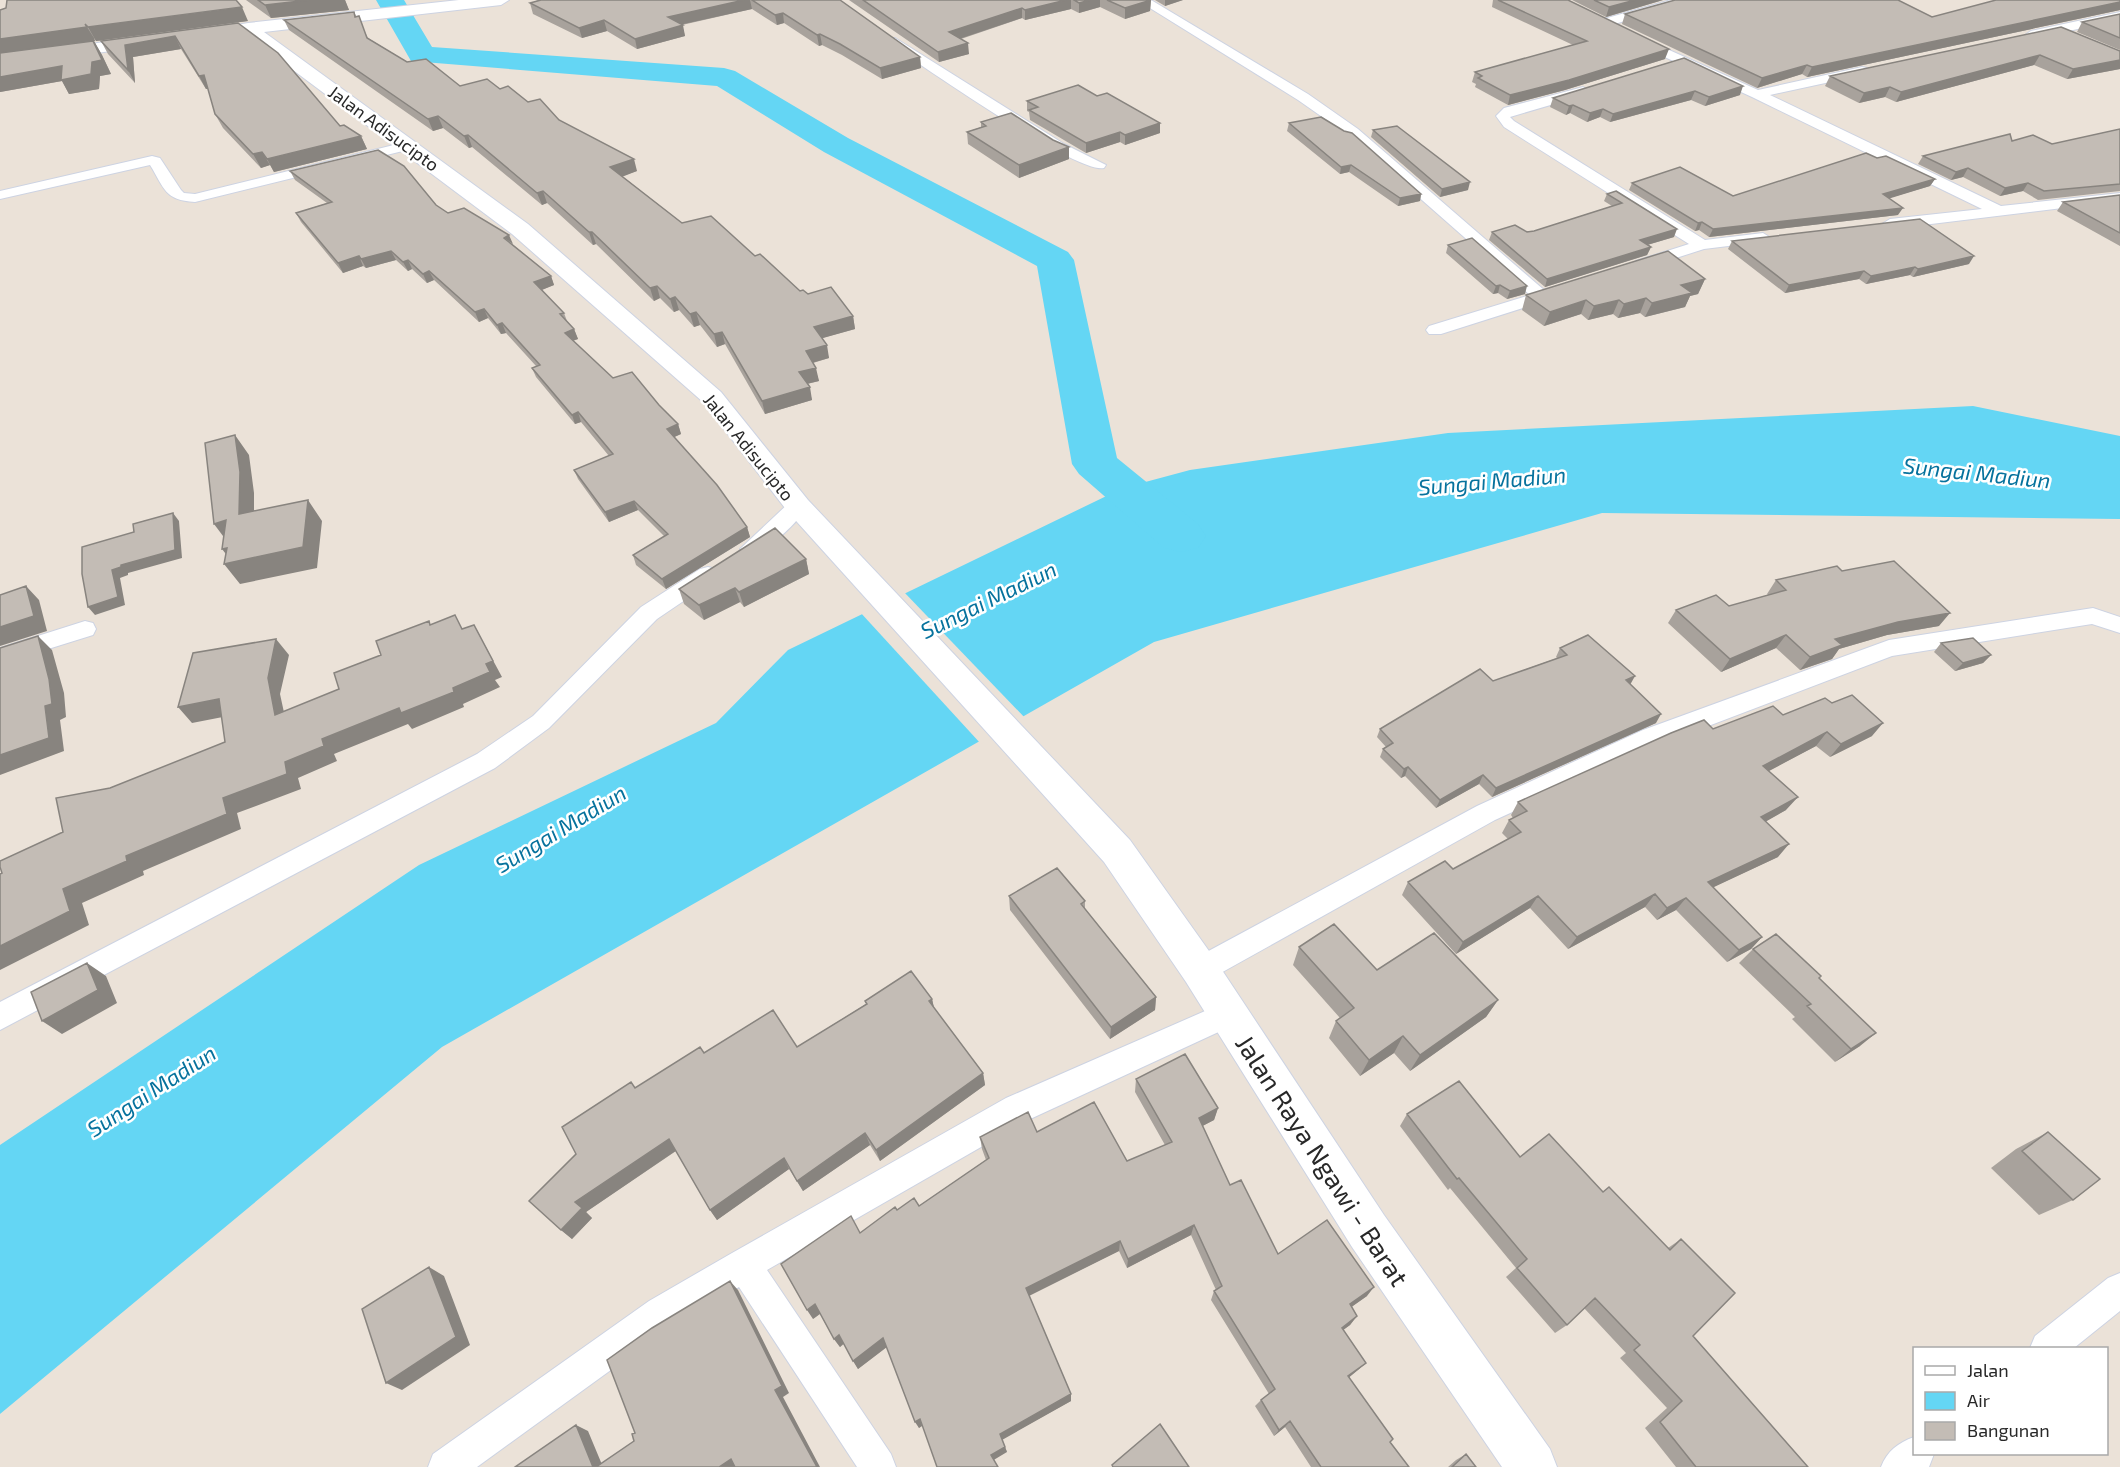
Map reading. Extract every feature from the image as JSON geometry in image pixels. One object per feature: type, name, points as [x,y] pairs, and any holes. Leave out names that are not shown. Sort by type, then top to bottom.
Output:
[{"type":"main road","points":[[222,32],[501,0]]},
{"type":"main road","name":"Jalan Adisucipto","points":[[248,28],[406,146],[464,185],[520,229],[712,397],[802,511],[1117,851]]},
{"type":"main road","points":[[0,61],[166,39]]},
{"type":"main road","name":"Jalan Raya Ngawi - Barat","points":[[1117,851],[1200,970],[1368,1231],[1532,1467]]},
{"type":"street","points":[[1143,0],[1303,97],[1353,132],[1541,296]]},
{"type":"street","points":[[1684,0],[1599,20],[2001,212]]},
{"type":"street","points":[[2023,37],[2120,16]]},
{"type":"street","points":[[2057,30],[2078,39]]},
{"type":"street","points":[[884,34],[1059,147],[1099,165]]},
{"type":"street","points":[[1659,66],[1679,60]]},
{"type":"street","points":[[1757,94],[1875,68]]},
{"type":"street","points":[[1600,86],[1509,111],[1503,116],[1509,124],[1702,245]]},
{"type":"street","points":[[0,195],[152,160],[155,161],[175,193],[180,197],[195,198],[406,146]]},
{"type":"street","points":[[1874,226],[2120,197]]},
{"type":"street","points":[[1627,269],[1702,245],[1782,236]]},
{"type":"street","points":[[1435,330],[1573,286]]},
{"type":"street","points":[[0,1017],[486,760],[541,722],[649,613],[770,536],[782,519],[802,511]]},
{"type":"street","points":[[1200,970],[1486,813],[1652,737],[1878,652],[1889,648],[2093,616],[2120,625]]},
{"type":"street","points":[[0,656],[85,629]]},
{"type":"street","points":[[446,1467],[661,1312],[1017,1109],[1228,1014]]},
{"type":"street","points":[[744,1265],[878,1467]]},
{"type":"street","points":[[2048,1347],[2120,1290]]},
{"type":"street","points":[[1899,1467],[1915,1455]]},
{"type":"water","name":"Sungai Madiun","points":[[1973,406],[2120,436],[2120,519],[1602,513],[1154,642],[442,1047],[0,1414],[0,1145],[419,865],[716,723],[788,650],[1123,488],[1190,470],[1448,433]]},
{"type":"pier","points":[[903,591],[1026,719],[981,744],[860,612]]},
{"type":"building","points":[[7,0],[236,0],[242,7],[88,27],[85,24],[87,27],[0,39],[0,10],[6,8]]},
{"type":"building","points":[[258,0],[309,0],[265,5]]},
{"type":"building","points":[[541,0],[744,0],[668,17],[683,25],[635,39],[604,20],[579,28],[530,3]]},
{"type":"building","points":[[752,0],[840,0],[920,57],[880,68],[840,44],[820,34],[817,35],[783,13],[775,15]]},
{"type":"building","points":[[863,0],[1066,0],[1025,10],[1022,8],[949,32],[968,43],[938,52]]},
{"type":"building","points":[[1074,0],[1090,0],[1079,3]]},
{"type":"building","points":[[1107,0],[1151,0],[1125,8]]},
{"type":"building","points":[[1498,0],[1568,0],[1669,49],[1569,80],[1510,95],[1478,78],[1482,76],[1475,72],[1587,41]]},
{"type":"building","points":[[1594,0],[1635,0],[1609,7]]},
{"type":"building","points":[[1675,0],[1898,0],[1932,17],[1996,0],[2120,0],[2120,2],[1812,67],[1807,65],[1762,78],[1625,14]]},
{"type":"building","points":[[354,12],[355,17],[359,16],[367,38],[407,62],[426,59],[460,86],[487,79],[500,89],[508,86],[528,102],[540,99],[559,120],[634,159],[610,167],[682,223],[711,216],[755,256],[760,254],[800,291],[803,290],[808,294],[831,287],[853,316],[814,327],[827,345],[806,351],[816,368],[799,372],[810,387],[762,401],[722,332],[714,334],[696,312],[690,314],[675,297],[670,299],[657,286],[650,288],[592,232],[589,232],[543,191],[537,193],[468,135],[464,136],[438,116],[428,119],[284,20]]},
{"type":"building","points":[[2120,14],[2120,38],[2082,22]]},
{"type":"building","points":[[238,23],[278,53],[340,126],[344,125],[361,136],[267,159],[262,152],[253,154],[215,114],[204,75],[199,76],[175,36],[125,45],[128,70],[101,41]]},
{"type":"building","points":[[2061,27],[2120,51],[2120,60],[2073,69],[2040,55],[1901,92],[1890,87],[1864,93],[1830,76]]},
{"type":"building","points":[[93,41],[102,60],[92,62],[91,74],[61,80],[62,66],[0,77],[0,53]]},
{"type":"building","points":[[1684,58],[1743,86],[1709,97],[1695,91],[1613,114],[1603,109],[1590,113],[1553,98]]},
{"type":"building","points":[[1078,85],[1097,96],[1107,93],[1160,123],[1125,135],[1120,132],[1086,143],[1029,110],[1038,107],[1027,101]]},
{"type":"building","points":[[1011,113],[1053,140],[1069,147],[1019,165],[967,132],[986,126],[981,122]]},
{"type":"building","points":[[1321,117],[1344,131],[1352,133],[1421,194],[1400,198],[1351,165],[1341,167],[1289,123]]},
{"type":"building","points":[[1397,126],[1470,182],[1442,189],[1373,130]]},
{"type":"building","points":[[2120,129],[2120,184],[2044,191],[2028,183],[2005,188],[1968,168],[1956,172],[1923,156],[2010,134],[2012,141],[2033,135],[2052,144]]},
{"type":"building","points":[[378,150],[404,166],[436,205],[448,213],[464,208],[509,235],[504,238],[551,276],[534,282],[564,313],[560,314],[574,329],[565,333],[613,378],[632,372],[678,424],[667,429],[717,485],[747,527],[662,579],[633,555],[668,534],[634,501],[605,512],[574,470],[613,454],[578,412],[572,415],[532,368],[540,365],[502,323],[497,325],[484,309],[475,312],[429,271],[423,274],[408,260],[403,262],[391,251],[361,259],[359,256],[338,263],[296,213],[332,202],[290,171]]},
{"type":"building","points":[[1866,153],[1877,158],[1886,156],[1935,179],[1883,194],[1903,208],[1713,229],[1702,222],[1698,223],[1632,183],[1680,167],[1733,196]]},
{"type":"building","points":[[1616,191],[1677,229],[1640,240],[1651,247],[1547,279],[1492,232],[1515,225],[1527,232],[1534,231],[1622,203],[1607,194]]},
{"type":"building","points":[[2120,195],[2120,233],[2063,202]]},
{"type":"building","points":[[1920,219],[1974,256],[1918,269],[1915,267],[1871,276],[1864,271],[1789,285],[1732,241]]},
{"type":"building","points":[[1472,238],[1527,286],[1510,291],[1500,285],[1496,286],[1448,245]]},
{"type":"building","points":[[1668,251],[1705,279],[1681,285],[1692,293],[1652,303],[1646,298],[1624,304],[1619,300],[1594,306],[1586,300],[1550,312],[1526,295]]},
{"type":"building","points":[[235,435],[240,472],[239,514],[308,500],[303,547],[224,564],[227,548],[222,549],[226,520],[214,524],[205,443]]},
{"type":"building","points":[[173,513],[175,550],[121,565],[112,570],[118,597],[88,607],[82,574],[82,547],[134,532],[133,524]]},
{"type":"building","points":[[775,528],[806,559],[739,592],[735,588],[699,605],[679,589]]},
{"type":"building","points":[[1894,561],[1950,613],[1898,622],[1835,639],[1842,645],[1810,657],[1786,635],[1730,659],[1676,610],[1716,595],[1729,606],[1786,590],[1776,580],[1837,566],[1842,571]]},
{"type":"building","points":[[26,586],[34,616],[0,627],[0,595]]},
{"type":"building","points":[[455,615],[462,629],[474,625],[493,661],[486,664],[490,672],[453,688],[454,692],[401,713],[399,708],[322,739],[324,746],[285,762],[287,774],[223,798],[227,814],[126,856],[127,861],[63,889],[70,911],[0,946],[0,874],[2,873],[0,861],[63,832],[56,798],[110,788],[225,742],[219,699],[178,707],[193,653],[276,639],[268,678],[275,715],[339,689],[334,673],[381,655],[376,641],[429,621],[430,625]]},
{"type":"building","points":[[1588,635],[1635,676],[1626,680],[1661,714],[1496,788],[1483,775],[1440,800],[1408,767],[1404,769],[1383,749],[1393,743],[1380,729],[1480,669],[1493,681],[1567,655],[1560,648]]},
{"type":"building","points":[[38,636],[49,679],[52,704],[45,706],[49,738],[0,755],[0,648]]},
{"type":"building","points":[[1973,638],[1991,655],[1963,663],[1941,643]]},
{"type":"building","points":[[1852,695],[1883,723],[1841,744],[1827,732],[1763,766],[1798,797],[1761,817],[1789,844],[1708,882],[1762,937],[1739,950],[1686,898],[1667,908],[1655,894],[1577,937],[1538,896],[1463,942],[1408,882],[1445,861],[1453,869],[1521,832],[1509,820],[1527,811],[1518,802],[1671,733],[1704,720],[1713,729],[1773,706],[1783,715],[1825,698],[1832,703]]},
{"type":"building","points":[[1057,868],[1085,901],[1081,904],[1156,997],[1111,1027],[1009,896]]},
{"type":"building","points":[[1334,924],[1377,970],[1434,933],[1498,1000],[1420,1055],[1403,1036],[1369,1060],[1336,1021],[1354,1008],[1299,947]]},
{"type":"building","points":[[1776,934],[1821,976],[1819,978],[1876,1033],[1851,1049],[1807,1006],[1811,1004],[1753,949]]},
{"type":"building","points":[[87,963],[98,990],[42,1021],[31,992]]},
{"type":"building","points":[[911,971],[932,999],[929,1001],[983,1073],[876,1150],[865,1133],[797,1181],[784,1158],[710,1210],[669,1139],[575,1202],[582,1208],[561,1230],[529,1201],[576,1154],[562,1127],[631,1082],[635,1088],[700,1047],[704,1053],[773,1010],[797,1047],[867,1004],[865,1001]]},
{"type":"building","points":[[1185,1054],[1218,1108],[1199,1118],[1230,1185],[1241,1180],[1278,1254],[1327,1220],[1374,1287],[1350,1304],[1357,1316],[1342,1328],[1366,1363],[1348,1376],[1393,1439],[1390,1442],[1409,1467],[1321,1467],[1290,1421],[1279,1430],[1261,1400],[1275,1389],[1214,1291],[1222,1286],[1194,1225],[1128,1259],[1120,1241],[1026,1288],[1071,1394],[1000,1434],[1005,1447],[991,1455],[998,1467],[937,1467],[920,1419],[915,1422],[883,1338],[853,1361],[839,1335],[834,1339],[815,1304],[807,1310],[781,1264],[851,1216],[860,1233],[895,1207],[897,1210],[914,1198],[919,1206],[989,1158],[980,1137],[1028,1112],[1037,1132],[1094,1102],[1127,1161],[1172,1142],[1136,1079]]},
{"type":"building","points":[[1459,1081],[1520,1157],[1549,1134],[1603,1192],[1609,1187],[1670,1250],[1681,1239],[1735,1293],[1693,1336],[1808,1467],[1696,1467],[1660,1422],[1682,1401],[1634,1350],[1640,1345],[1595,1298],[1567,1325],[1517,1268],[1527,1259],[1459,1178],[1457,1179],[1407,1114]]},
{"type":"building","points":[[2048,1132],[2100,1179],[2073,1200],[2022,1151]]},
{"type":"building","points":[[429,1267],[456,1337],[386,1383],[362,1309]]},
{"type":"building","points":[[730,1281],[782,1386],[775,1390],[817,1467],[735,1467],[731,1459],[719,1467],[596,1467],[634,1441],[632,1434],[635,1433],[607,1360],[652,1328]]},
{"type":"building","points":[[1160,1424],[1189,1467],[1113,1467],[1112,1465]]},
{"type":"building","points":[[576,1425],[593,1467],[515,1467]]},
{"type":"building","points":[[1466,1454],[1476,1467],[1452,1467]]},
{"type":"waterway","points":[[390,0],[422,55],[724,77],[836,145],[1055,260],[1095,464],[1181,536]]}]
